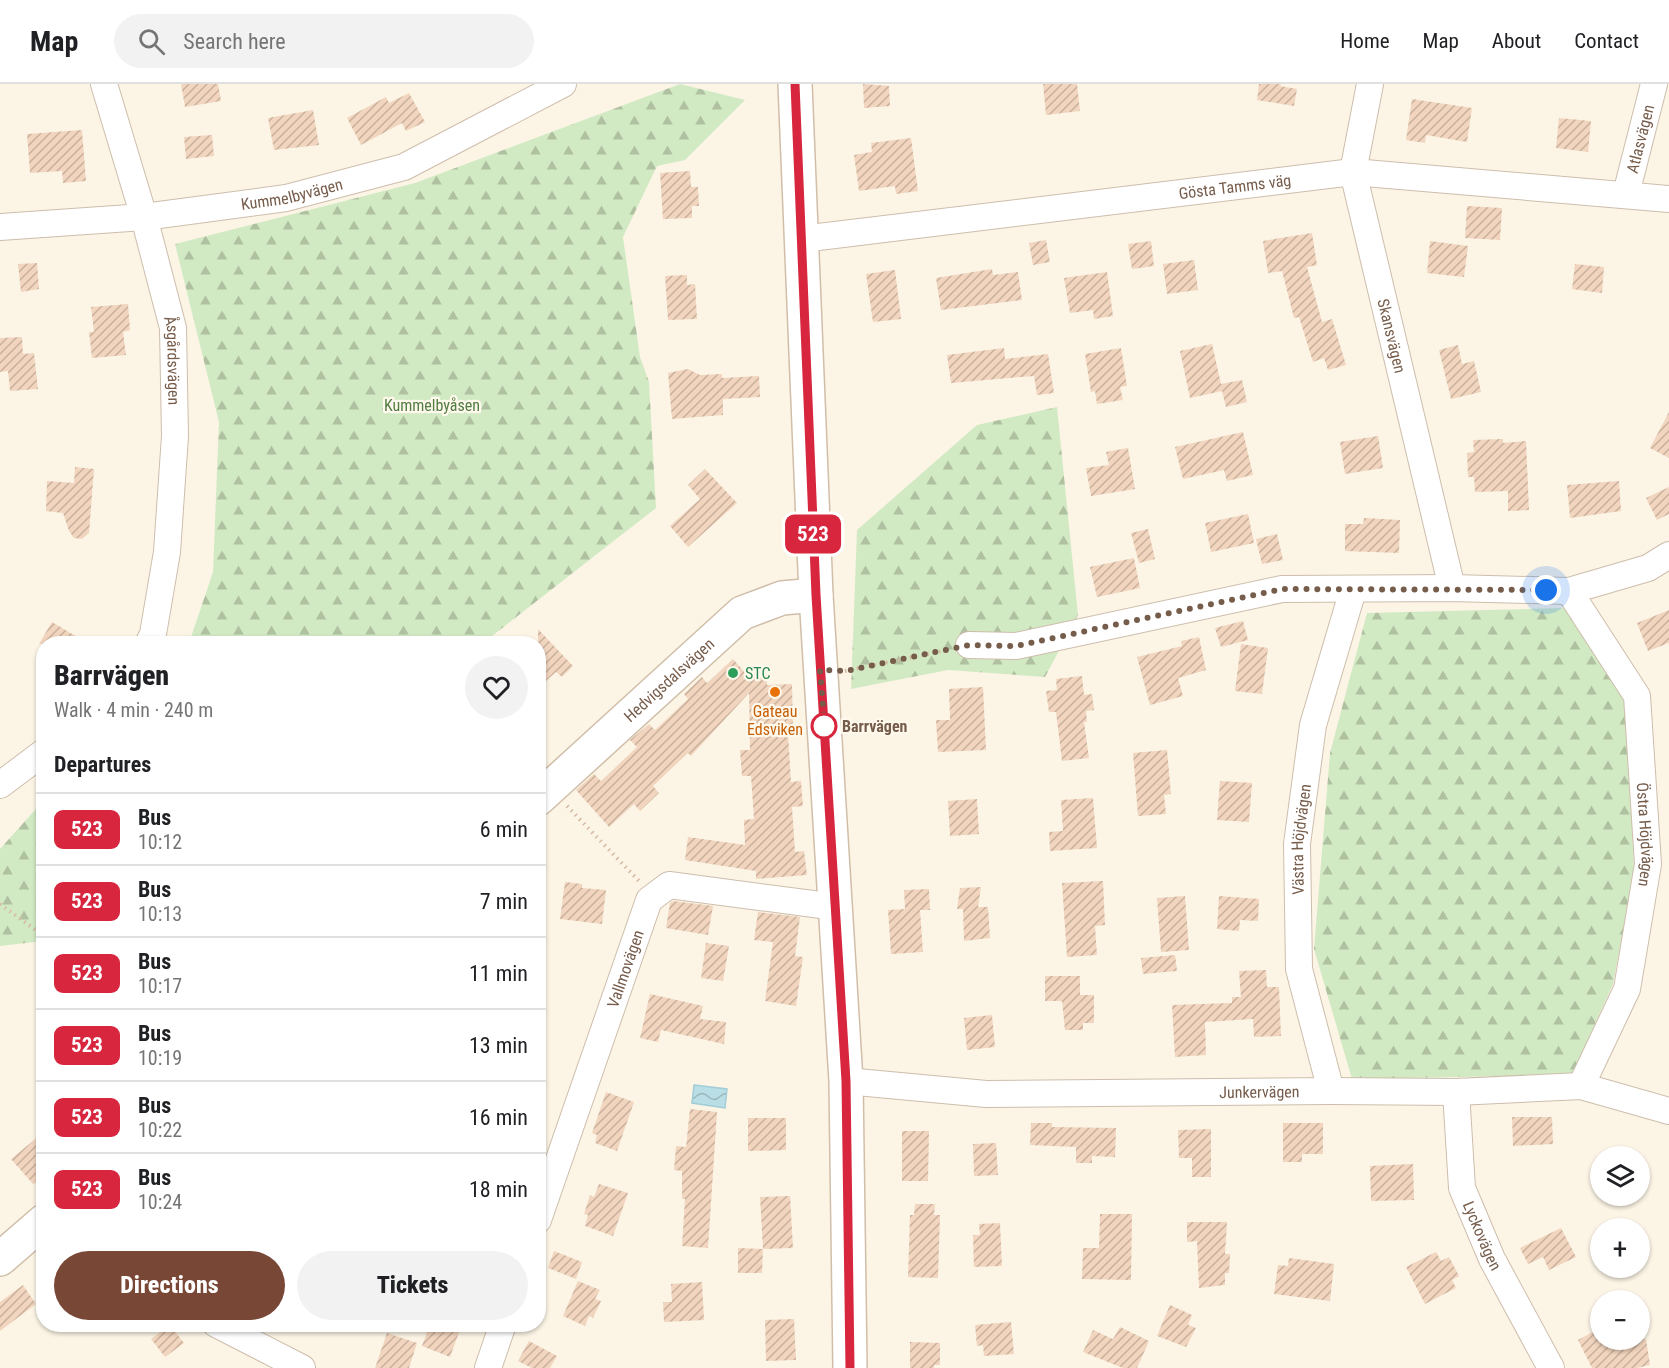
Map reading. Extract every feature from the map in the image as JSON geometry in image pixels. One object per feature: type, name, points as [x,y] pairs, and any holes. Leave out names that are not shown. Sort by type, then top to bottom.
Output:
[{"type":"street","name":"Åsgårdsvägen","points":[[104,84],[144,218],[173,328],[175,436],[167,552],[152,636]]},
{"type":"street","name":"Kummelbyvägen","points":[[0,227],[144,218],[286,198],[404,167],[563,84]]},
{"type":"street","points":[[795,84],[816,595],[846,1081],[850,1368]]},
{"type":"street","name":"Skansvägen","points":[[1370,84],[1353,172],[1452,588]]},
{"type":"street","name":"Atlasvägen","points":[[1626,194],[1654,84]]},
{"type":"street","name":"Gösta Tamms väg","points":[[802,239],[1353,172],[1669,199]]},
{"type":"street","points":[[969,645],[1016,646],[1282,589],[1452,588],[1569,591],[1648,568],[1669,555]]},
{"type":"street","name":"Västra Höjdvägen","points":[[1331,1091],[1299,969],[1297,844],[1313,725],[1353,590]]},
{"type":"street","name":"Östra Höjdvägen","points":[[1569,591],[1637,696],[1648,864],[1627,989],[1581,1086]]},
{"type":"street","name":"Hedvigsdalsvägen","points":[[546,792],[742,613],[782,598],[816,595]]},
{"type":"street","points":[[0,785],[36,758]]},
{"type":"street","points":[[653,896],[669,885],[836,907]]},
{"type":"street","name":"Vallmovägen","points":[[546,1197],[649,900],[653,896]]},
{"type":"street","name":"Junkervägen","points":[[846,1081],[986,1094],[1456,1092],[1581,1086],[1669,1111]]},
{"type":"street","name":"Lyckovägen","points":[[1456,1092],[1462,1188],[1492,1259],[1551,1368]]},
{"type":"street","points":[[0,1258],[36,1228]]},
{"type":"street","points":[[232,1332],[302,1368]]},
{"type":"street","points":[[488,1368],[500,1332]]},
{"type":"path","points":[[820,670],[846,671],[969,645]]},
{"type":"path","points":[[546,796],[653,896]]},
{"type":"path","points":[[0,904],[36,930]]},
{"type":"green space","name":"Kummelbyåsen","points":[[680,84],[745,100],[685,160],[657,166],[623,237],[640,357],[649,382],[656,508],[492,636],[191,636],[213,572],[219,422],[175,244],[415,183]]},
{"type":"green space","points":[[1057,407],[1078,615],[1045,677],[948,670],[851,689],[857,530],[977,425]]},
{"type":"green space","points":[[1565,608],[1627,693],[1634,874],[1613,984],[1572,1075],[1352,1079],[1314,949],[1330,753],[1367,613]]},
{"type":"green space","points":[[36,809],[36,942],[0,946],[0,849]]},
{"type":"water","points":[[694,1085],[727,1089],[725,1108],[692,1103]]},
{"type":"building","points":[[181,84],[218,84],[221,101],[185,107]]},
{"type":"building","points":[[863,84],[889,86],[890,106],[864,108]]},
{"type":"building","points":[[1043,84],[1077,84],[1080,111],[1046,115]]},
{"type":"building","points":[[1259,84],[1281,84],[1280,86],[1297,89],[1294,106],[1257,100]]},
{"type":"building","points":[[409,93],[425,122],[406,131],[402,123],[361,145],[347,118],[386,97],[389,103]]},
{"type":"building","points":[[1412,99],[1472,108],[1467,142],[1426,135],[1425,143],[1406,140]]},
{"type":"building","points":[[313,110],[319,145],[274,150],[268,118]]},
{"type":"building","points":[[1559,118],[1591,121],[1588,152],[1556,148]]},
{"type":"building","points":[[82,130],[86,181],[63,183],[62,171],[30,173],[27,134]]},
{"type":"building","points":[[212,135],[214,156],[186,159],[184,137]]},
{"type":"building","points":[[911,138],[918,191],[896,194],[895,186],[859,191],[854,155],[872,152],[871,143]]},
{"type":"building","points":[[690,171],[691,187],[698,187],[699,206],[692,206],[692,218],[663,219],[660,173]]},
{"type":"building","points":[[1467,206],[1502,208],[1500,240],[1465,238]]},
{"type":"building","points":[[1312,233],[1317,265],[1307,267],[1322,322],[1332,319],[1346,365],[1328,370],[1324,358],[1313,362],[1299,317],[1294,318],[1282,271],[1268,273],[1263,241]]},
{"type":"building","points":[[1046,240],[1050,262],[1033,265],[1029,243]]},
{"type":"building","points":[[1151,241],[1154,266],[1132,269],[1128,244]]},
{"type":"building","points":[[1430,241],[1468,246],[1464,277],[1427,273]]},
{"type":"building","points":[[1194,260],[1198,290],[1167,294],[1163,264]]},
{"type":"building","points":[[37,263],[39,289],[21,292],[18,264]]},
{"type":"building","points":[[1575,264],[1604,267],[1602,293],[1572,289]]},
{"type":"building","points":[[992,269],[993,275],[1018,272],[1022,300],[941,310],[936,278]]},
{"type":"building","points":[[895,270],[901,319],[873,322],[866,274]]},
{"type":"building","points":[[1107,272],[1113,316],[1094,319],[1093,310],[1070,313],[1064,278]]},
{"type":"building","points":[[687,275],[687,285],[695,284],[697,319],[668,320],[665,276]]},
{"type":"building","points":[[128,304],[130,330],[123,332],[126,355],[92,358],[89,332],[94,332],[91,307]]},
{"type":"building","points":[[22,337],[23,354],[34,353],[38,389],[10,391],[8,371],[0,372],[0,338]]},
{"type":"building","points":[[1212,344],[1221,384],[1242,380],[1247,402],[1226,407],[1222,391],[1190,398],[1180,351]]},
{"type":"building","points":[[1458,345],[1462,364],[1474,361],[1481,392],[1451,399],[1439,350]]},
{"type":"building","points":[[1004,348],[1005,359],[1048,354],[1054,393],[1037,395],[1034,376],[951,383],[947,355]]},
{"type":"building","points":[[1121,348],[1127,386],[1120,387],[1123,400],[1097,404],[1095,391],[1091,392],[1085,354]]},
{"type":"building","points":[[688,369],[700,375],[722,374],[722,378],[759,376],[760,397],[723,399],[723,415],[672,419],[668,373]]},
{"type":"building","points":[[1669,412],[1669,458],[1650,448]]},
{"type":"building","points":[[1243,432],[1253,475],[1227,481],[1224,470],[1183,479],[1175,447]]},
{"type":"building","points":[[1378,436],[1383,468],[1345,474],[1340,442]]},
{"type":"building","points":[[1503,439],[1503,443],[1526,441],[1529,510],[1508,511],[1508,491],[1475,492],[1474,477],[1468,477],[1467,453],[1474,452],[1473,440]]},
{"type":"building","points":[[1128,448],[1135,489],[1091,496],[1086,468],[1109,465],[1106,452]]},
{"type":"building","points":[[75,467],[94,469],[89,533],[82,539],[74,538],[63,513],[46,511],[47,481],[74,483]]},
{"type":"building","points":[[705,469],[737,503],[688,547],[670,526],[700,499],[688,485]]},
{"type":"building","points":[[1619,481],[1621,511],[1570,518],[1567,485]]},
{"type":"building","points":[[1669,487],[1669,514],[1657,520],[1646,498]]},
{"type":"building","points":[[1248,514],[1254,543],[1211,552],[1205,523]]},
{"type":"building","points":[[1364,518],[1400,520],[1399,553],[1345,551],[1345,524],[1363,524]]},
{"type":"building","points":[[1148,529],[1155,559],[1139,563],[1131,533]]},
{"type":"building","points":[[1277,534],[1283,560],[1262,564],[1256,539]]},
{"type":"building","points":[[1134,558],[1140,588],[1097,597],[1090,567]]},
{"type":"building","points":[[1669,610],[1669,643],[1648,651],[1637,623]]},
{"type":"building","points":[[1243,621],[1248,640],[1221,647],[1215,628]]},
{"type":"building","points":[[52,622],[76,636],[44,636]]},
{"type":"building","points":[[538,629],[545,636],[538,636]]},
{"type":"building","points":[[546,637],[573,666],[562,677],[556,672],[546,681]]},
{"type":"building","points":[[1199,637],[1206,670],[1178,678],[1183,696],[1150,705],[1137,657],[1182,646],[1181,641]]},
{"type":"building","points":[[1241,644],[1268,648],[1262,694],[1235,691]]},
{"type":"building","points":[[733,659],[749,677],[767,677],[767,685],[792,684],[793,733],[788,734],[791,782],[801,781],[803,806],[792,807],[795,852],[804,851],[807,875],[756,879],[756,871],[685,860],[688,837],[745,845],[744,820],[754,819],[751,776],[742,776],[740,750],[750,750],[749,693],[691,756],[688,753],[653,786],[659,793],[640,811],[634,804],[609,827],[576,790],[594,774],[601,781],[637,747],[630,740],[649,724],[655,730],[688,699],[684,694],[702,677],[707,683]]},
{"type":"building","points":[[1082,676],[1084,695],[1092,694],[1094,710],[1086,711],[1087,722],[1084,722],[1089,758],[1062,761],[1056,712],[1049,712],[1046,691],[1057,690],[1056,679]]},
{"type":"building","points":[[983,687],[986,750],[938,752],[936,720],[950,720],[949,689]]},
{"type":"building","points":[[1167,750],[1171,794],[1164,795],[1166,814],[1138,816],[1133,753]]},
{"type":"building","points":[[1220,781],[1252,783],[1249,822],[1217,820]]},
{"type":"building","points":[[1093,798],[1097,848],[1050,851],[1049,832],[1063,831],[1061,800]]},
{"type":"building","points":[[977,799],[979,834],[950,836],[948,801]]},
{"type":"building","points":[[1103,881],[1105,925],[1095,926],[1097,955],[1067,957],[1062,883]]},
{"type":"building","points":[[565,882],[582,884],[582,888],[606,890],[602,924],[560,919]]},
{"type":"building","points":[[981,887],[978,907],[988,907],[990,938],[964,941],[963,909],[957,909],[960,888]]},
{"type":"building","points":[[929,889],[930,910],[920,910],[923,952],[891,954],[888,910],[905,909],[904,890]]},
{"type":"building","points":[[1185,896],[1189,950],[1161,952],[1157,898]]},
{"type":"building","points":[[1219,896],[1259,899],[1258,921],[1240,920],[1239,931],[1217,929]]},
{"type":"building","points":[[673,901],[713,906],[708,935],[666,928],[670,903]]},
{"type":"building","points":[[758,912],[800,917],[795,956],[803,957],[796,1006],[765,1001],[773,942],[754,940]]},
{"type":"building","points":[[706,943],[729,946],[723,981],[701,978]]},
{"type":"building","points":[[1175,955],[1177,971],[1143,974],[1141,958]]},
{"type":"building","points":[[1266,970],[1267,987],[1279,987],[1281,1036],[1254,1037],[1253,1019],[1205,1022],[1206,1055],[1175,1057],[1172,1005],[1232,1003],[1232,997],[1241,997],[1239,971]]},
{"type":"building","points":[[1045,976],[1080,976],[1080,995],[1094,995],[1094,1023],[1083,1023],[1083,1030],[1065,1030],[1062,1001],[1045,1001]]},
{"type":"building","points":[[650,994],[703,1006],[700,1019],[726,1022],[724,1044],[661,1030],[658,1042],[640,1038]]},
{"type":"building","points":[[992,1015],[995,1047],[967,1050],[964,1018]]},
{"type":"building","points":[[606,1092],[634,1102],[617,1151],[595,1143],[597,1135],[592,1133]]},
{"type":"building","points":[[690,1109],[717,1112],[708,1248],[682,1246],[685,1199],[682,1199],[682,1171],[674,1170],[676,1146],[686,1147]]},
{"type":"building","points":[[1512,1117],[1552,1117],[1553,1144],[1513,1146]]},
{"type":"building","points":[[748,1118],[786,1118],[786,1150],[748,1151]]},
{"type":"building","points":[[1031,1123],[1052,1123],[1052,1127],[1116,1128],[1115,1157],[1092,1156],[1092,1163],[1076,1163],[1076,1147],[1030,1145]]},
{"type":"building","points":[[1283,1123],[1323,1123],[1323,1154],[1302,1154],[1302,1162],[1283,1162]]},
{"type":"building","points":[[1211,1129],[1211,1177],[1192,1177],[1192,1158],[1179,1158],[1178,1130]]},
{"type":"building","points":[[902,1131],[929,1131],[928,1181],[902,1181]]},
{"type":"building","points":[[36,1139],[36,1182],[33,1184],[11,1159]]},
{"type":"building","points":[[996,1143],[998,1175],[974,1176],[973,1144]]},
{"type":"building","points":[[1413,1164],[1414,1200],[1371,1201],[1370,1166]]},
{"type":"building","points":[[599,1184],[628,1193],[613,1236],[585,1226],[588,1215],[584,1214],[590,1195],[594,1197]]},
{"type":"building","points":[[790,1196],[793,1248],[763,1249],[760,1197]]},
{"type":"building","points":[[915,1204],[935,1204],[934,1215],[940,1215],[938,1278],[908,1277],[910,1215],[914,1215]]},
{"type":"building","points":[[1100,1214],[1132,1214],[1131,1280],[1082,1279],[1083,1248],[1099,1248]]},
{"type":"building","points":[[1187,1222],[1227,1222],[1225,1254],[1230,1254],[1229,1273],[1225,1273],[1225,1285],[1199,1288],[1197,1241],[1187,1242]]},
{"type":"building","points":[[1000,1223],[1002,1266],[974,1267],[973,1235],[980,1235],[979,1224]]},
{"type":"building","points":[[1561,1228],[1576,1257],[1549,1270],[1543,1257],[1528,1264],[1520,1248]]},
{"type":"building","points":[[738,1248],[763,1249],[762,1273],[738,1273]]},
{"type":"building","points":[[554,1251],[582,1262],[576,1279],[548,1268]]},
{"type":"building","points":[[1436,1252],[1441,1261],[1449,1257],[1459,1276],[1452,1280],[1456,1288],[1425,1304],[1406,1267]]},
{"type":"building","points":[[1289,1258],[1334,1264],[1330,1301],[1274,1294],[1278,1265],[1288,1266]]},
{"type":"building","points":[[578,1281],[600,1290],[595,1299],[601,1301],[593,1318],[589,1316],[585,1326],[563,1316]]},
{"type":"building","points":[[702,1282],[704,1320],[664,1322],[663,1302],[672,1302],[671,1284]]},
{"type":"building","points":[[23,1285],[36,1304],[0,1331],[0,1302]]},
{"type":"building","points":[[1170,1305],[1192,1315],[1188,1325],[1196,1328],[1186,1347],[1157,1336]]},
{"type":"building","points":[[794,1319],[796,1360],[766,1361],[765,1320]]},
{"type":"building","points":[[1011,1322],[1014,1354],[984,1356],[983,1345],[977,1346],[975,1325]]},
{"type":"building","points":[[1120,1327],[1149,1341],[1137,1368],[1123,1368],[1083,1352],[1093,1330],[1113,1339]]},
{"type":"building","points":[[160,1332],[175,1332],[184,1343],[165,1357],[151,1339]]},
{"type":"building","points":[[427,1332],[459,1332],[450,1357],[422,1346]]},
{"type":"building","points":[[387,1333],[417,1343],[409,1368],[375,1368]]},
{"type":"building","points":[[1590,1333],[1590,1350],[1648,1350],[1650,1365],[1637,1368],[1592,1368],[1578,1340]]},
{"type":"building","points":[[529,1341],[557,1356],[550,1368],[532,1368],[518,1361]]},
{"type":"building","points":[[910,1342],[940,1343],[940,1365],[934,1365],[934,1368],[910,1368]]},
{"type":"bus line","name":"523","points":[[795,84],[816,595],[846,1081],[850,1368]]},
{"type":"place","name":"STC","points":[[733,673]]},
{"type":"place","name":"Gateau Edsviken","points":[[775,692]]},
{"type":"place","name":"Barrvägen","points":[[824,726]]},
{"type":"route","points":[[824,726],[825,731],[820,670],[846,671],[969,645],[1016,646],[1282,589],[1546,590]]}]
